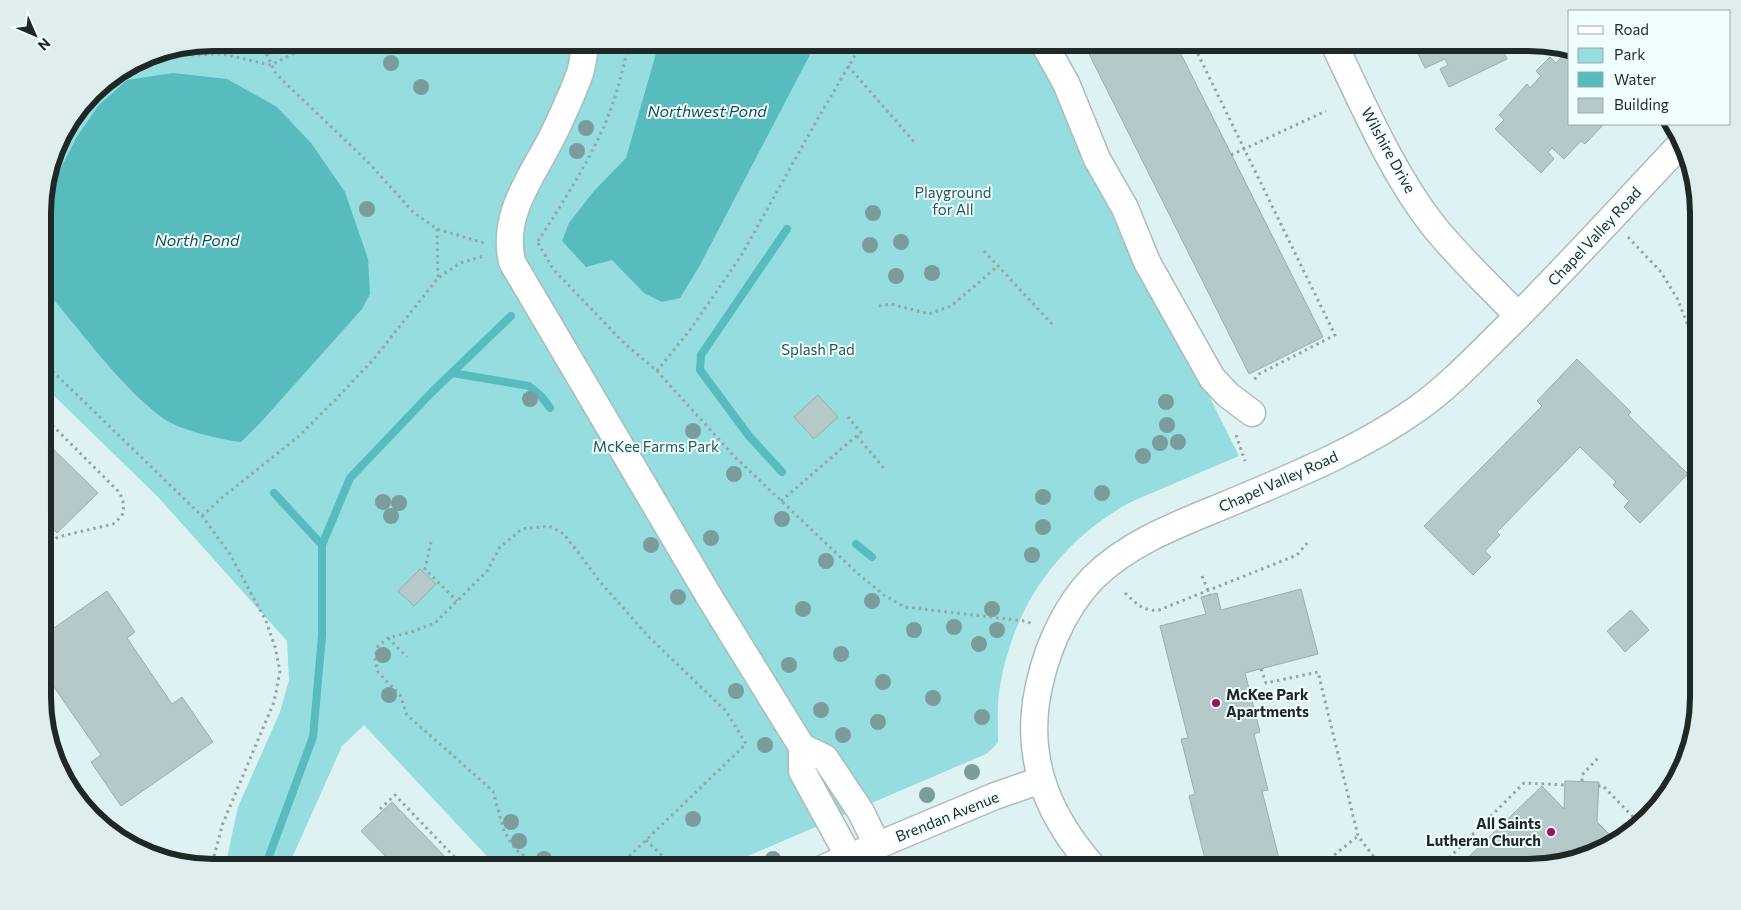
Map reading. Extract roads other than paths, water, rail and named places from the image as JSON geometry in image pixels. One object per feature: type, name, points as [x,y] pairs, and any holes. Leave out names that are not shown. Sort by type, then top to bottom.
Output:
[{"type":"street","points":[[584,51],[580,73],[554,133],[530,175],[512,216],[509,247],[512,262],[710,598],[802,747],[802,771],[836,859]]},
{"type":"street","points":[[1048,51],[1066,83],[1097,159],[1125,208],[1152,270],[1212,378],[1228,395],[1246,409]]},
{"type":"street","name":"Wilshire Drive","points":[[1337,51],[1398,173],[1432,223],[1471,268],[1518,316]]},
{"type":"street","name":"Chapel Valley Road","points":[[1085,858],[1078,851],[1053,812],[1041,780],[1034,745],[1035,709],[1039,682],[1046,656],[1074,603],[1093,579],[1116,559],[1160,532],[1303,473],[1373,436],[1418,408],[1464,370],[1518,316],[1676,149]]},
{"type":"street","points":[[802,747],[825,758],[861,812],[877,845]]},
{"type":"street","name":"Brendan Avenue","points":[[845,859],[995,796],[1041,780]]},
{"type":"water","name":"Northwest Pond","points":[[657,51],[812,51],[699,267],[680,298],[662,302],[644,293],[612,260],[586,267],[562,241],[569,223],[594,191],[626,158]]},
{"type":"water","name":"North Pond","points":[[173,73],[227,79],[277,107],[311,143],[345,192],[368,259],[370,294],[362,309],[241,442],[201,434],[164,419],[132,392],[117,376],[52,298],[52,208],[58,174],[76,138],[98,106],[127,80]]},
{"type":"waterway","points":[[782,472],[749,436],[700,370],[701,355],[787,229]]},
{"type":"waterway","points":[[268,859],[313,737],[322,636],[322,545],[350,478],[432,392],[511,316]]},
{"type":"waterway","points":[[452,373],[529,386],[541,396],[550,408]]},
{"type":"waterway","points":[[274,493],[322,545]]},
{"type":"waterway","points":[[856,544],[872,557]]},
{"type":"place","name":"McKee Park Apartments","points":[[1216,703]]},
{"type":"place","name":"All Saints Lutheran Church","points":[[1551,832]]},
{"type":"park label","name":"Playground for All","points":[[953,200]]},
{"type":"park label","name":"Splash Pad","points":[[818,349]]},
{"type":"park label","name":"McKee Farms Park","points":[[656,446]]}]
